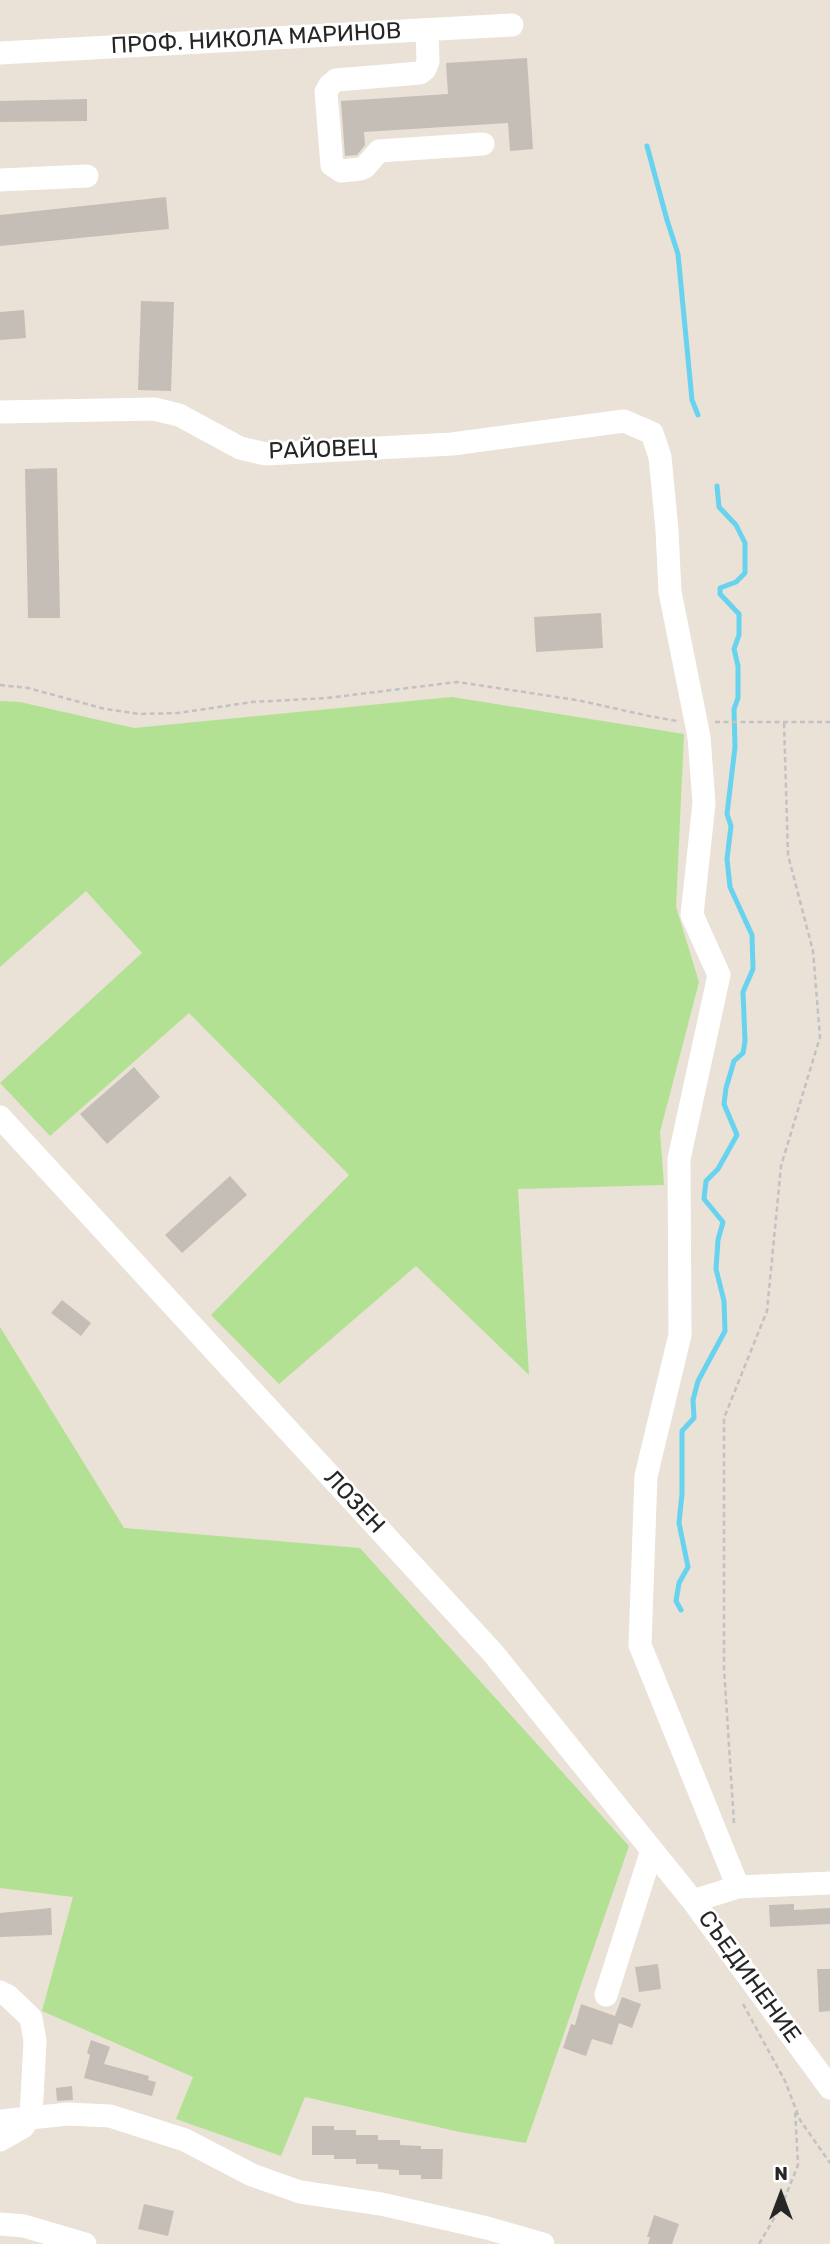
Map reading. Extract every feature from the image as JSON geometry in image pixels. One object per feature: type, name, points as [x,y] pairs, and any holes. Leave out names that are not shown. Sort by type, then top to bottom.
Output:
[{"type":"street","name":"ПРОФ. НИКОЛА МАРИНОВ","points":[[0,53],[512,25]]},
{"type":"street","points":[[427,30],[428,61],[420,73],[336,80],[330,85],[327,92],[332,165],[341,171],[359,169],[365,167],[379,151],[482,144]]},
{"type":"street","points":[[0,180],[87,176]]},
{"type":"street","name":"РАЙОВЕЦ","points":[[0,412],[154,409],[179,415],[240,448],[266,454],[452,444],[624,421],[652,433],[660,457],[670,593],[695,722]]},
{"type":"street","points":[[695,722],[699,737],[704,803],[692,915],[719,975],[679,1159],[680,1335],[646,1476],[640,1645],[738,1887]]},
{"type":"street","name":"ЛОЗЕН","points":[[0,1117],[493,1653],[693,1900]]},
{"type":"street","points":[[606,1995],[652,1850]]},
{"type":"street","points":[[693,1900],[738,1887],[830,1883]]},
{"type":"street","name":"СЪЕДИНЕНИЕ","points":[[693,1900],[830,2088]]},
{"type":"street","points":[[0,1992],[31,2018],[35,2041],[31,2116],[23,2127],[0,2140]]},
{"type":"street","points":[[0,2121],[68,2114],[110,2116],[185,2140],[252,2175],[300,2192],[381,2204],[487,2228],[543,2244]]},
{"type":"street","points":[[0,2224],[24,2226],[85,2244]]},
{"type":"path","points":[[0,685],[28,688],[105,709],[140,714],[178,713],[251,702],[327,698],[457,682],[577,700],[649,716],[695,722]]},
{"type":"path","points":[[734,1832],[724,1668],[724,1418],[767,1311],[781,1166],[820,1037],[813,951],[788,855],[784,721]]},
{"type":"path","points":[[720,722],[830,722]]},
{"type":"path","points":[[738,1997],[779,2070],[800,2120],[830,2163]]},
{"type":"path","points":[[760,2244],[782,2205],[798,2165],[795,2106]]},
{"type":"green space","points":[[452,697],[684,734],[676,907],[699,982],[660,1132],[664,1185],[518,1189],[529,1375],[416,1266],[279,1384],[211,1315],[349,1175],[189,1013],[50,1136],[0,1083],[142,953],[86,891],[0,967],[0,701],[20,702],[134,728]]},
{"type":"green space","points":[[0,1327],[124,1528],[360,1548],[629,1846],[526,2143],[460,2132],[305,2097],[281,2156],[176,2119],[193,2077],[42,2011],[73,1897],[0,1888]]},
{"type":"building","points":[[527,58],[533,149],[510,151],[508,123],[364,132],[365,145],[357,155],[345,156],[341,101],[448,94],[446,63]]},
{"type":"building","points":[[87,99],[87,121],[0,122],[0,101]]},
{"type":"building","points":[[166,197],[169,229],[0,246],[0,215]]},
{"type":"building","points":[[141,301],[174,302],[171,391],[138,390]]},
{"type":"building","points":[[24,310],[26,338],[0,340],[0,312]]},
{"type":"building","points":[[57,468],[60,618],[28,618],[25,469]]},
{"type":"building","points":[[601,613],[603,648],[536,652],[534,617]]},
{"type":"building","points":[[134,1067],[160,1097],[107,1144],[80,1114]]},
{"type":"building","points":[[230,1176],[247,1195],[182,1253],[165,1235]]},
{"type":"building","points":[[62,1300],[91,1323],[81,1336],[51,1313]]},
{"type":"building","points":[[794,1904],[794,1910],[830,1908],[830,1924],[770,1927],[769,1905]]},
{"type":"building","points":[[51,1908],[52,1935],[0,1937],[0,1913]]},
{"type":"building","points":[[658,1964],[661,1989],[639,1992],[635,1967]]},
{"type":"building","points":[[817,1969],[830,1969],[830,2011],[819,2012]]},
{"type":"building","points":[[622,1997],[641,2004],[632,2028],[619,2023],[612,2045],[592,2039],[586,2056],[563,2048],[571,2024],[575,2025],[581,2004],[615,2016]]},
{"type":"building","points":[[91,2040],[110,2047],[104,2064],[149,2076],[148,2080],[156,2082],[152,2096],[84,2078]]},
{"type":"building","points":[[72,2086],[73,2100],[57,2101],[56,2088]]},
{"type":"building","points":[[312,2126],[356,2130],[356,2135],[378,2135],[378,2140],[400,2140],[400,2145],[421,2146],[421,2149],[443,2149],[442,2179],[399,2175],[399,2170],[378,2169],[378,2164],[356,2164],[356,2159],[312,2155]]},
{"type":"building","points":[[144,2204],[174,2211],[168,2236],[138,2229]]},
{"type":"building","points":[[654,2215],[679,2224],[672,2244],[648,2244],[650,2237],[647,2237]]},
{"type":"waterway","points":[[647,146],[678,254],[692,400],[698,415]]},
{"type":"waterway","points":[[681,1610],[676,1601],[679,1583],[688,1567],[679,1523],[682,1431],[694,1418],[693,1400],[698,1381],[725,1331],[724,1301],[716,1269],[718,1240],[723,1222],[704,1199],[706,1181],[718,1169],[737,1135],[724,1104],[734,1061],[743,1053],[743,992],[753,969],[752,935],[730,887],[727,859],[731,826],[727,814],[735,747],[734,709],[738,698],[738,666],[734,649],[739,635],[739,614],[720,594],[720,588],[736,582],[745,573],[745,543],[736,525],[719,507],[717,486]]}]
